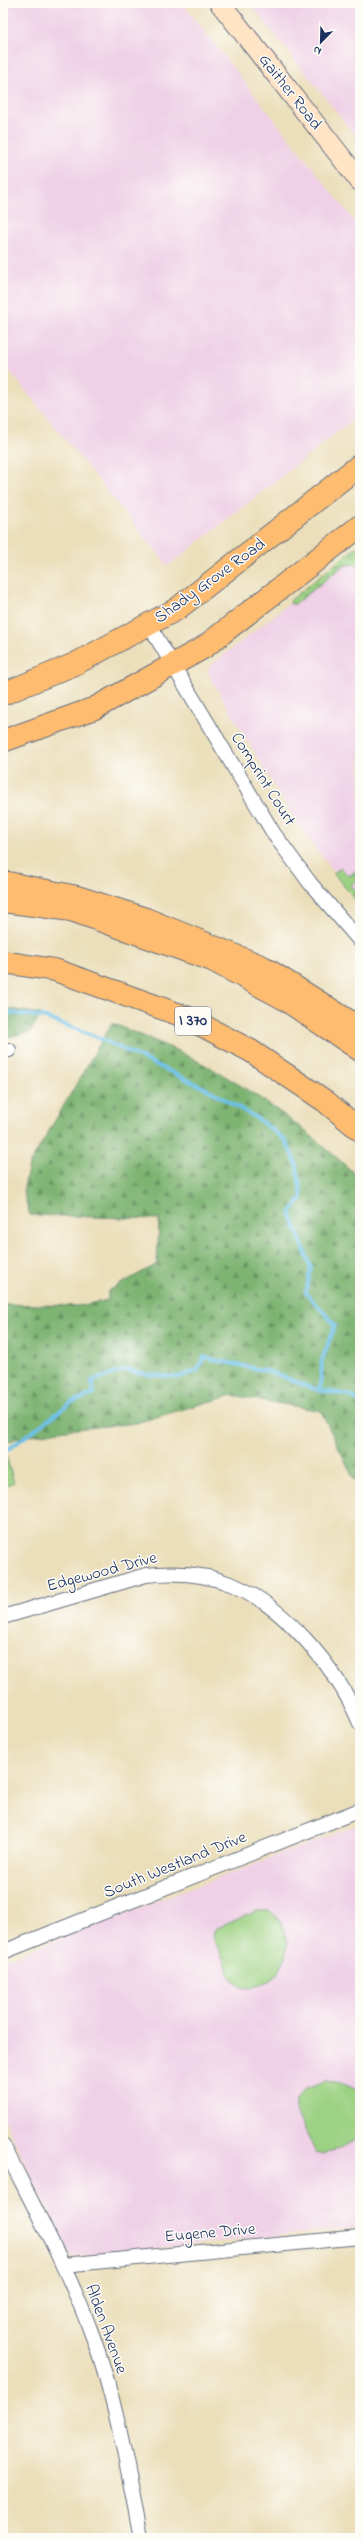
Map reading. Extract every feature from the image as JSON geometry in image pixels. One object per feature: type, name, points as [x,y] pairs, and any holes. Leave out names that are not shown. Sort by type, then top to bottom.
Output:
[{"type":"main road","name":"Gaither Road","points":[[220,3],[360,181]]},
{"type":"main road","name":"Shady Grove Road","points":[[3,694],[75,664],[176,609],[214,581],[360,466]]},
{"type":"main road","points":[[3,741],[95,708],[203,648],[249,614],[360,526]]},
{"type":"main road","points":[[3,882],[77,897],[146,919],[263,967],[360,1028]]},
{"type":"main road","points":[[3,901],[71,910],[212,960],[283,998],[360,1050]]},
{"type":"main road","name":"I 370","points":[[3,962],[55,970],[186,1017],[251,1052],[325,1101],[360,1130]]},
{"type":"street","name":"Comprint Court","points":[[149,625],[172,666],[278,840],[310,883],[360,942]]},
{"type":"street","name":"Edgewood Drive","points":[[3,1617],[146,1576],[167,1573],[206,1576],[254,1593],[289,1622],[316,1651],[339,1682],[360,1723]]},
{"type":"street","name":"South Westland Drive","points":[[3,1952],[360,1810]]},
{"type":"street","name":"Alden Avenue","points":[[3,2145],[63,2265],[94,2340],[115,2409],[141,2538]]},
{"type":"street","name":"Eugene Drive","points":[[63,2265],[360,2237]]},
{"type":"shaded area","points":[[3,3],[182,3],[360,228],[360,414],[168,566],[3,363]]},
{"type":"shaded area","points":[[249,3],[360,3],[360,141]]},
{"type":"shaded area","points":[[360,548],[360,901],[318,852],[291,814],[208,674],[210,666]]},
{"type":"shaded area","points":[[360,1824],[360,2227],[71,2257],[3,2118],[3,1960]]},
{"type":"green space","points":[[360,544],[360,566],[352,564],[343,566],[295,604],[290,604],[291,600]]},
{"type":"green space","points":[[360,867],[360,877],[351,885],[360,895],[360,905],[333,873],[341,868],[349,876]]},
{"type":"green space","points":[[3,1008],[41,1014],[30,1032],[3,1038]]},
{"type":"green space","points":[[112,1023],[182,1053],[230,1079],[276,1109],[320,1143],[360,1179],[360,1492],[321,1411],[232,1395],[136,1423],[66,1430],[18,1438],[3,1444],[3,1304],[78,1306],[108,1300],[108,1291],[157,1264],[159,1219],[30,1215],[23,1191],[29,1165]]},
{"type":"green space","points":[[3,1446],[14,1482],[3,1487]]},
{"type":"green space","points":[[257,1911],[270,1911],[281,1921],[288,1942],[285,1957],[278,1972],[270,1982],[250,1988],[241,1987],[232,1979],[213,1937],[215,1929]]},
{"type":"green space","points":[[326,2081],[341,2083],[360,2091],[360,2137],[324,2155],[316,2153],[296,2112],[296,2099],[305,2088]]},
{"type":"waterway","points":[[3,1012],[43,1017],[95,1036],[209,1090],[258,1119],[285,1140],[296,1163],[302,1198],[290,1213],[311,1268],[306,1293],[335,1325],[322,1360],[320,1390]]},
{"type":"waterway","points":[[3,1453],[72,1402],[94,1394],[92,1381],[125,1370],[150,1375],[178,1377],[197,1371],[204,1357],[270,1372],[313,1388],[351,1396],[360,1402]]}]
